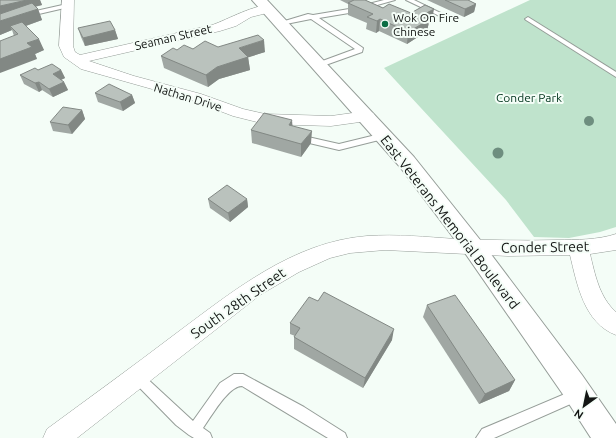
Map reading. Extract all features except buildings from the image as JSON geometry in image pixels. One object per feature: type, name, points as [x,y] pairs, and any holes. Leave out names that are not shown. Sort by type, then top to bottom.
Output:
[{"type":"main road","name":"East Veterans Memorial Boulevard","points":[[269,11],[367,116],[407,162],[473,247],[579,394],[608,438]]},
{"type":"street","points":[[67,3],[66,46],[69,54],[76,60]]},
{"type":"street","name":"Seaman Street","points":[[76,60],[215,28],[231,23],[247,14],[269,11]]},
{"type":"street","name":"Nathan Drive","points":[[76,60],[100,71],[196,97],[239,113],[265,119],[331,122],[367,116]]},
{"type":"street","name":"Conder Street","points":[[473,247],[578,248],[612,244],[616,242]]},
{"type":"street","name":"South 28th Street","points":[[56,438],[252,289],[279,271],[335,249],[366,244],[408,243],[473,247]]},
{"type":"street","points":[[578,248],[590,292],[602,313],[616,325]]},
{"type":"lane","points":[[269,11],[313,17],[349,11],[392,0]]},
{"type":"lane","points":[[409,0],[452,20]]},
{"type":"lane","points":[[0,21],[67,3]]},
{"type":"lane","points":[[313,17],[359,48],[359,50],[320,65]]},
{"type":"lane","points":[[528,19],[616,75]]},
{"type":"lane","points":[[308,140],[339,147],[384,136]]},
{"type":"lane","points":[[136,377],[180,420],[205,438]]},
{"type":"lane","points":[[194,430],[225,388],[234,380],[243,380],[299,412],[340,438]]},
{"type":"lane","points":[[483,438],[487,434],[579,394]]},
{"type":"green space","name":"Conder Park","points":[[530,0],[616,0],[616,227],[600,232],[569,238],[534,237],[506,200],[384,68]]},
{"type":"place","name":"Wok On Fire Chinese","points":[[385,24]]}]
